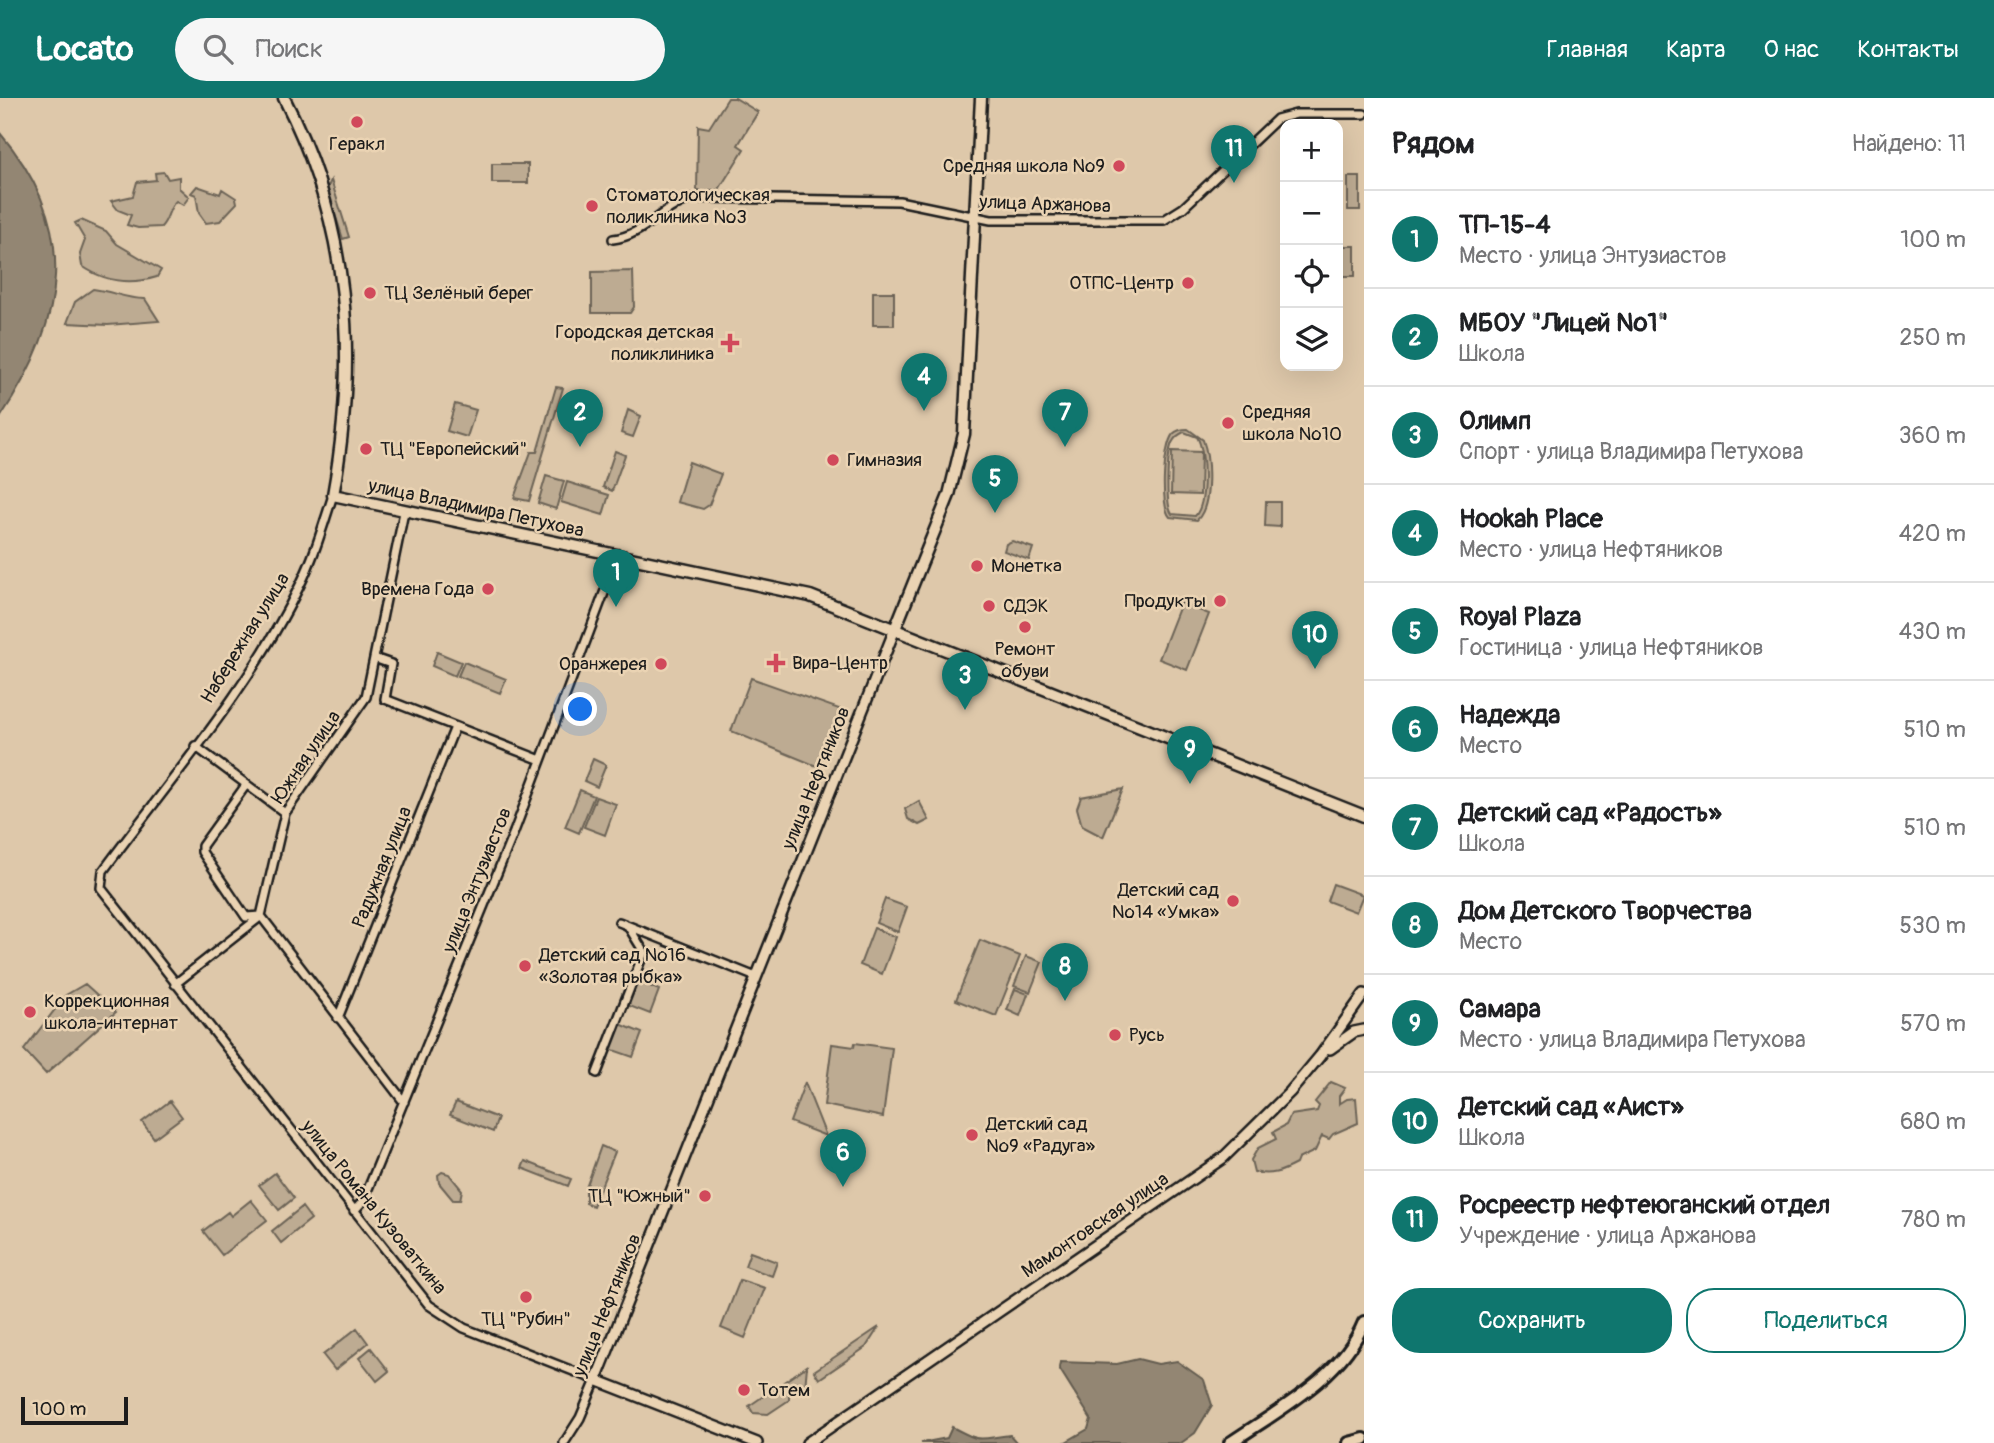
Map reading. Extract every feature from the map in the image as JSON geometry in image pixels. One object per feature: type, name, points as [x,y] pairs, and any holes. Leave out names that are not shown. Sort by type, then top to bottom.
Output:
[{"type":"main road","name":"Набережная улица","points":[[284,98],[319,181],[345,311],[347,391],[332,495]]},
{"type":"main road","name":"улица Нефтяников","points":[[895,629],[944,510],[962,448],[969,390],[973,218],[981,98]]},
{"type":"main road","name":"улица Владимира Петухова","points":[[332,495],[796,592],[1364,816]]},
{"type":"main road","points":[[1230,1443],[1333,1367],[1350,1348],[1364,1322]]},
{"type":"main road","points":[[1349,1443],[1364,1439]]},
{"type":"street","name":"улица Аржанова","points":[[613,239],[632,234],[683,201],[697,198],[900,201],[973,218],[1128,222],[1164,220],[1184,208],[1277,119],[1296,114],[1364,114]]},
{"type":"street","name":"Набережная улица","points":[[100,882],[103,871],[248,672],[290,604],[316,545],[332,495]]},
{"type":"street","name":"Южная улица","points":[[261,916],[285,813],[366,697],[404,512]]},
{"type":"street","name":"улица Энтузиастов","points":[[354,1211],[363,1201],[404,1102],[541,760],[618,556]]},
{"type":"street","name":"улица Нефтяников","points":[[564,1443],[580,1418],[596,1380],[895,629]]},
{"type":"street","points":[[374,658],[391,664],[385,699],[541,760]]},
{"type":"street","name":"Радужная улица","points":[[338,1018],[455,727]]},
{"type":"street","points":[[195,746],[285,813]]},
{"type":"street","points":[[246,785],[202,846],[202,852],[246,917],[261,916]]},
{"type":"street","name":"улица Романа Кузоваткина","points":[[100,882],[104,894],[423,1299],[444,1317],[757,1443]]},
{"type":"street","points":[[261,916],[404,1102]]},
{"type":"street","points":[[175,984],[261,916]]},
{"type":"street","points":[[619,922],[756,977]]},
{"type":"street","points":[[597,1073],[644,952],[628,926]]},
{"type":"street","name":"Мамонтовская улица","points":[[807,1443],[1211,1167],[1242,1142],[1320,1056],[1364,994]]},
{"type":"street","points":[[1320,1056],[1354,1031],[1364,1030]]},
{"type":"shaded area","points":[[728,98],[735,98],[758,112],[738,145],[744,149],[718,191],[697,191],[698,126],[709,128]]},
{"type":"shaded area","points":[[0,133],[26,169],[43,204],[53,239],[55,274],[50,310],[39,345],[0,418]]},
{"type":"shaded area","points":[[492,164],[528,164],[528,183],[492,183]]},
{"type":"shaded area","points":[[164,172],[168,179],[179,177],[179,188],[189,197],[183,205],[176,201],[173,204],[161,227],[138,228],[127,225],[131,215],[118,210],[111,201],[133,196],[137,182],[156,180],[155,173]]},
{"type":"shaded area","points":[[1348,177],[1360,177],[1360,210],[1348,210]]},
{"type":"shaded area","points":[[331,180],[349,237],[343,239],[327,189]]},
{"type":"shaded area","points":[[197,186],[220,194],[222,189],[236,198],[237,203],[220,221],[206,223],[199,213],[196,195],[191,193]]},
{"type":"shaded area","points":[[81,220],[106,231],[117,244],[161,270],[157,277],[137,281],[109,279],[82,266],[80,254],[85,240],[75,223]]},
{"type":"shaded area","points":[[1343,246],[1355,246],[1355,276],[1343,276]]},
{"type":"shaded area","points":[[633,271],[634,307],[630,313],[592,313],[592,272]]},
{"type":"shaded area","points":[[93,289],[145,299],[159,321],[108,325],[67,323],[75,302]]},
{"type":"shaded area","points":[[873,292],[894,292],[894,325],[873,325]]},
{"type":"shaded area","points":[[556,387],[563,388],[529,501],[514,498],[531,452],[537,452]]},
{"type":"shaded area","points":[[455,404],[476,410],[467,437],[447,431]]},
{"type":"shaded area","points":[[628,410],[641,416],[633,437],[621,433]]},
{"type":"shaded area","points":[[1188,429],[1203,440],[1207,459],[1207,494],[1202,513],[1197,520],[1170,517],[1165,502],[1165,463],[1170,441],[1173,434]],"holes":[[[1184,432],[1197,437],[1204,477],[1202,501],[1195,516],[1172,514],[1168,501],[1172,443]]]},
{"type":"shaded area","points":[[615,451],[625,455],[612,491],[603,487]]},
{"type":"shaded area","points":[[1172,451],[1201,452],[1200,495],[1171,494]]},
{"type":"shaded area","points":[[689,462],[721,474],[709,505],[703,509],[677,502]]},
{"type":"shaded area","points":[[546,476],[564,481],[556,509],[538,503]]},
{"type":"shaded area","points":[[567,482],[609,495],[603,515],[561,502]]},
{"type":"shaded area","points":[[1266,502],[1280,502],[1280,527],[1265,526]]},
{"type":"shaded area","points":[[1012,541],[1033,548],[1029,560],[1004,551],[1006,544]]},
{"type":"shaded area","points":[[1181,603],[1209,614],[1187,670],[1159,659]]},
{"type":"shaded area","points":[[437,652],[461,662],[455,676],[432,666]]},
{"type":"shaded area","points":[[464,662],[506,679],[500,693],[458,676]]},
{"type":"shaded area","points":[[751,678],[842,710],[819,767],[731,731]]},
{"type":"shaded area","points":[[593,759],[606,765],[597,787],[584,781]]},
{"type":"shaded area","points":[[1123,789],[1103,837],[1082,826],[1077,808],[1081,797]]},
{"type":"shaded area","points":[[580,790],[594,796],[579,833],[565,827]]},
{"type":"shaded area","points":[[596,797],[616,804],[605,835],[584,827]]},
{"type":"shaded area","points":[[919,801],[929,820],[919,825],[908,819],[905,809]]},
{"type":"shaded area","points":[[1333,884],[1363,895],[1356,912],[1327,901]]},
{"type":"shaded area","points":[[885,899],[907,907],[898,932],[876,923]]},
{"type":"shaded area","points":[[874,928],[896,937],[882,974],[860,965]]},
{"type":"shaded area","points":[[980,940],[1020,956],[996,1016],[956,1000]]},
{"type":"shaded area","points":[[1026,956],[1042,962],[1030,992],[1014,986]]},
{"type":"shaded area","points":[[637,981],[659,990],[650,1014],[627,1005]]},
{"type":"shaded area","points":[[85,984],[116,1012],[46,1074],[24,1050],[66,995]]},
{"type":"shaded area","points":[[1015,989],[1028,994],[1020,1016],[1007,1010]]},
{"type":"shaded area","points":[[620,1024],[642,1033],[633,1057],[610,1049]]},
{"type":"shaded area","points":[[855,1043],[892,1048],[883,1117],[824,1105],[832,1044],[854,1047]]},
{"type":"shaded area","points":[[1331,1082],[1345,1088],[1339,1096],[1339,1104],[1356,1098],[1358,1123],[1333,1134],[1329,1139],[1322,1136],[1315,1151],[1298,1159],[1291,1167],[1271,1173],[1254,1172],[1251,1160],[1258,1148],[1276,1139],[1273,1132],[1286,1125],[1291,1115],[1317,1111],[1319,1106],[1315,1102]]},
{"type":"shaded area","points":[[805,1083],[826,1136],[790,1122]]},
{"type":"shaded area","points":[[170,1101],[182,1117],[154,1138],[142,1122]]},
{"type":"shaded area","points":[[456,1102],[498,1118],[493,1132],[450,1115]]},
{"type":"shaded area","points":[[601,1146],[615,1152],[593,1206],[586,1203],[586,1188]]},
{"type":"shaded area","points":[[525,1161],[571,1179],[568,1186],[522,1168]]},
{"type":"shaded area","points":[[442,1172],[449,1174],[462,1190],[460,1200],[453,1200],[439,1183],[438,1175]]},
{"type":"shaded area","points":[[275,1173],[294,1198],[279,1210],[259,1185]]},
{"type":"shaded area","points":[[251,1200],[267,1220],[222,1255],[203,1231],[228,1212],[231,1216]]},
{"type":"shaded area","points":[[302,1207],[311,1219],[281,1243],[272,1231]]},
{"type":"shaded area","points":[[750,1252],[777,1262],[772,1276],[745,1266]]},
{"type":"shaded area","points":[[740,1280],[765,1288],[745,1338],[721,1328]]},
{"type":"shaded area","points":[[879,1327],[866,1347],[819,1379],[814,1371]]},
{"type":"shaded area","points":[[357,1328],[368,1343],[335,1370],[323,1355]]},
{"type":"shaded area","points":[[371,1348],[389,1371],[377,1381],[359,1358]]},
{"type":"shaded area","points":[[1138,1359],[1158,1364],[1177,1361],[1204,1380],[1212,1405],[1195,1433],[1181,1443],[1064,1443],[1088,1429],[1091,1419],[1059,1368],[1060,1362],[1117,1364]]},
{"type":"shaded area","points":[[807,1366],[805,1388],[801,1387],[789,1395],[789,1400],[768,1414],[753,1413],[749,1406]]},
{"type":"shaded area","points":[[952,1427],[979,1438],[1010,1435],[1017,1443],[921,1443],[947,1438]]},
{"type":"place","name":"Геракл","points":[[357,122]]},
{"type":"place","name":"Средняя школа №9","points":[[1119,166]]},
{"type":"place","name":"Росреестр нефтеюганский отдел","points":[[1234,183]]},
{"type":"place","name":"Стоматологическая поликлиника №3","points":[[592,206]]},
{"type":"place","name":"ОТПС-Центр","points":[[1188,283]]},
{"type":"place","name":"ТЦ Зелёный берег","points":[[370,293]]},
{"type":"place","name":"Городская детская поликлиника","points":[[730,343]]},
{"type":"place","name":"Hookah Place","points":[[924,411]]},
{"type":"place","name":"Средняя школа №10","points":[[1228,423]]},
{"type":"place","name":"МБОУ \"Лицей №1\"","points":[[580,447]]},
{"type":"place","name":"Детский сад «Радость»","points":[[1065,447]]},
{"type":"place","name":"ТЦ \"Европейский\"","points":[[366,449]]},
{"type":"place","name":"Гимназия","points":[[833,460]]},
{"type":"place","name":"Royal Plaza","points":[[995,513]]},
{"type":"place","name":"Монетка","points":[[977,566]]},
{"type":"place","name":"Времена Года","points":[[488,589]]},
{"type":"place","name":"Продукты","points":[[1220,601]]},
{"type":"place","name":"СДЭК","points":[[989,606]]},
{"type":"place","name":"ТП-15-4","points":[[616,607]]},
{"type":"place","name":"Ремонт обуви","points":[[1025,627]]},
{"type":"place","name":"Вира-Центр","points":[[776,663]]},
{"type":"place","name":"Оранжерея","points":[[661,664]]},
{"type":"place","name":"Детский сад «Аист»","points":[[1315,669]]},
{"type":"place","name":"Олимп","points":[[965,710]]},
{"type":"place","name":"Самара","points":[[1190,784]]},
{"type":"place","name":"Детский сад №14 «Умка»","points":[[1233,901]]},
{"type":"place","name":"Детский сад №16 «Золотая рыбка»","points":[[525,966]]},
{"type":"place","name":"Дом Детского Творчества","points":[[1065,1001]]},
{"type":"place","name":"Коррекционная школа-интернат","points":[[30,1012]]},
{"type":"place","name":"Русь","points":[[1115,1035]]},
{"type":"place","name":"Детский сад №9 «Радуга»","points":[[972,1135]]},
{"type":"place","name":"Надежда","points":[[843,1187]]},
{"type":"place","name":"ТЦ \"Южный\"","points":[[705,1196]]},
{"type":"place","name":"ТЦ \"Рубин\"","points":[[526,1297]]},
{"type":"place","name":"Тотем","points":[[744,1390]]}]
